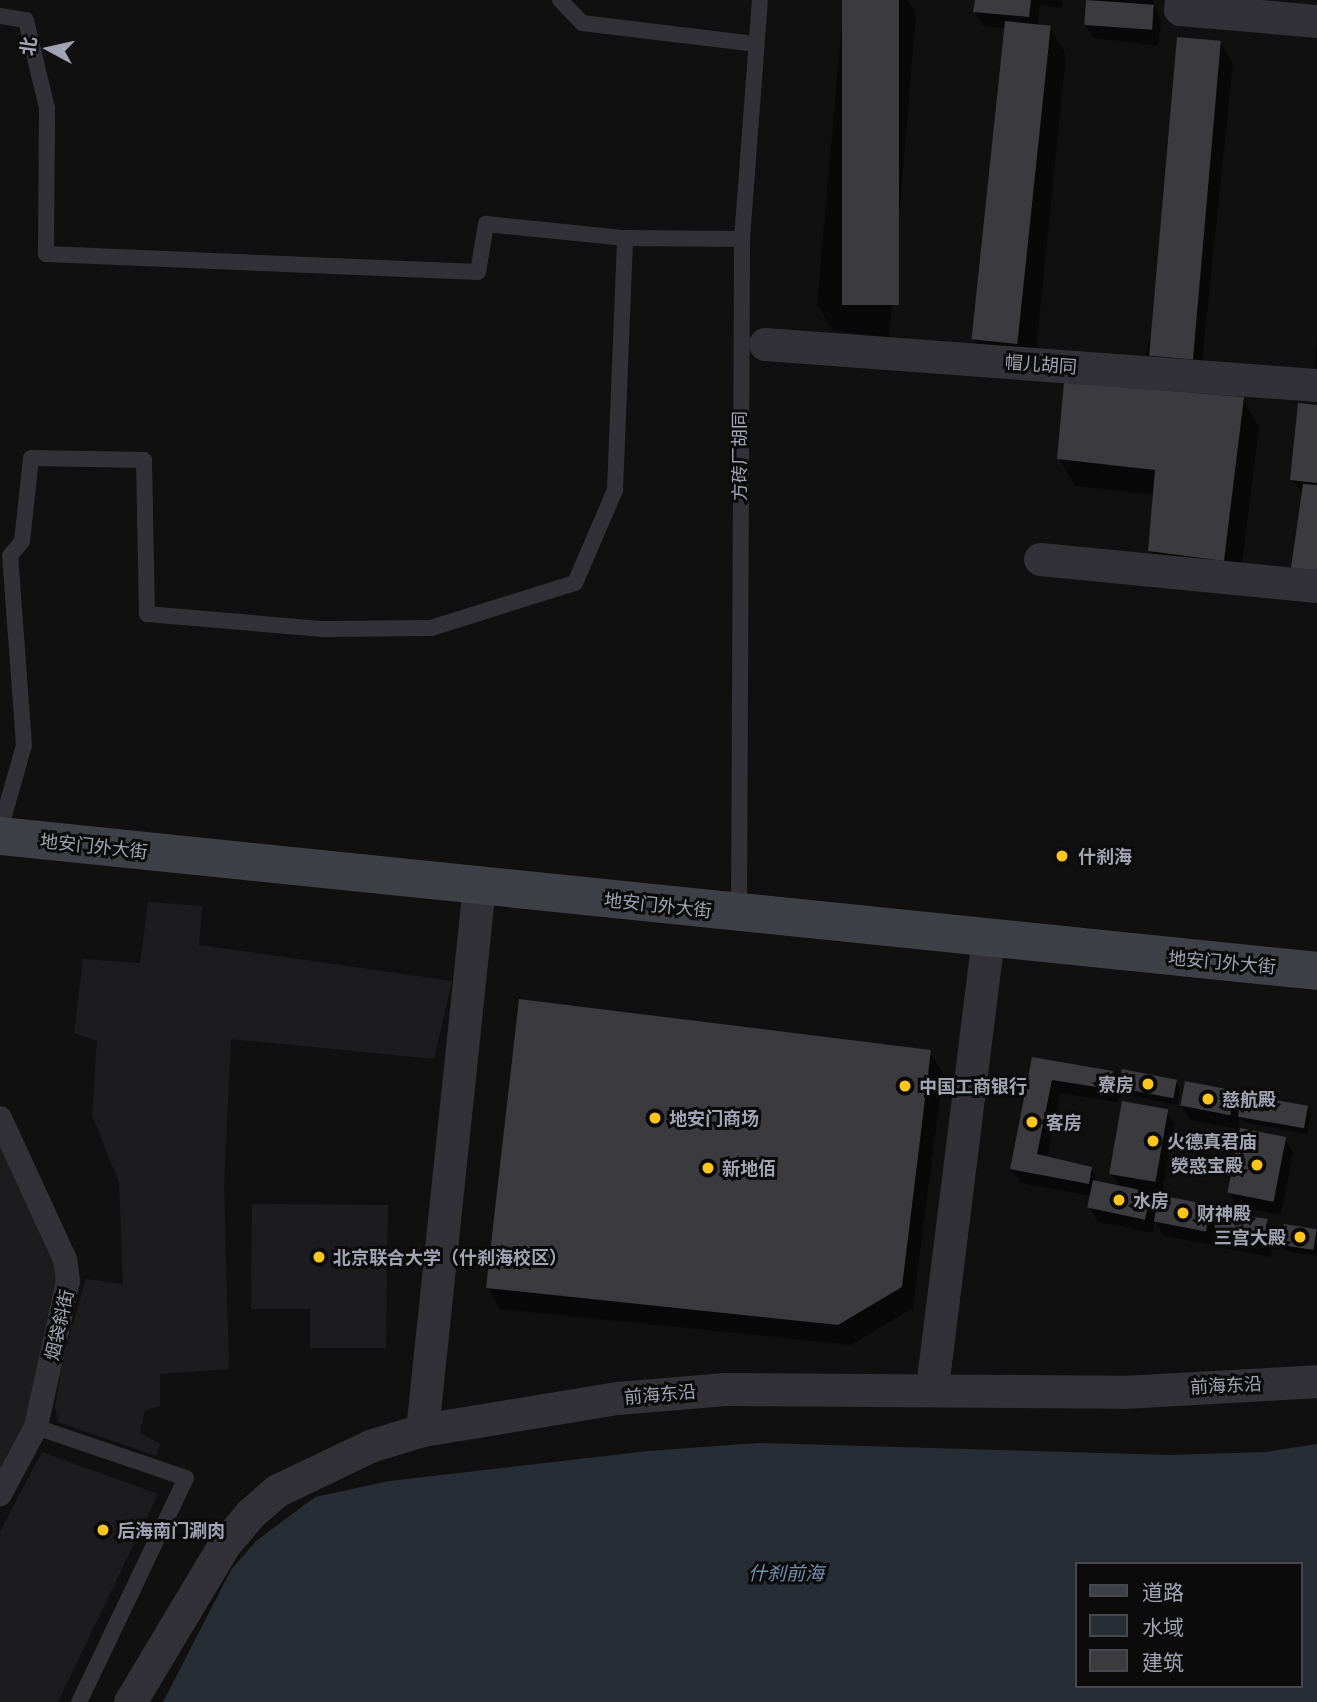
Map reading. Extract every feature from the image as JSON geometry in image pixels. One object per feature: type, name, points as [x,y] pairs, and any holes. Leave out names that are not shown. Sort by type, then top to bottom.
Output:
[{"type":"main road","name":"地安门外大街","points":[[0,836],[988,940],[1317,971]]},
{"type":"street","points":[[1181,0],[1180,9],[1282,9],[1317,21]]},
{"type":"street","name":"帽儿胡同","points":[[765,344],[1317,385]]},
{"type":"street","points":[[1040,559],[1317,586]]},
{"type":"street","points":[[422,1430],[479,886]]},
{"type":"street","points":[[932,1387],[988,940]]},
{"type":"street","name":"烟袋斜街","points":[[0,1118],[65,1259],[68,1281],[36,1427],[0,1494]]},
{"type":"street","name":"前海东沿","points":[[130,1702],[224,1545],[250,1514],[276,1491],[370,1446],[422,1430],[605,1400],[726,1388],[932,1387],[1123,1392],[1317,1381]]},
{"type":"lane","points":[[561,0],[582,23],[755,44]]},
{"type":"lane","name":"方砖厂胡同","points":[[739,913],[742,239],[760,0]]},
{"type":"lane","points":[[0,16],[26,20],[47,108],[46,254],[478,272],[486,224],[625,238],[742,239]]},
{"type":"lane","points":[[0,830],[24,746],[5,554],[22,541],[31,458],[144,460],[147,614],[323,629],[431,628],[575,583],[615,491],[625,238]]},
{"type":"lane","points":[[36,1427],[186,1478],[79,1702]]},
{"type":"shaded area","points":[[148,902],[202,906],[199,945],[452,981],[434,1059],[231,1039],[224,1185],[229,1369],[160,1374],[160,1406],[145,1410],[140,1433],[160,1444],[156,1456],[58,1422],[55,1407],[63,1358],[86,1279],[123,1284],[119,1183],[92,1115],[97,1041],[74,1033],[83,959],[140,963]]},
{"type":"shaded area","points":[[0,1108],[65,1259],[36,1427],[0,1487]]},
{"type":"shaded area","name":"北京联合大学（什刹海校区）","points":[[252,1204],[388,1205],[386,1348],[310,1348],[310,1309],[251,1309]]},
{"type":"shaded area","points":[[42,1452],[158,1494],[58,1702],[0,1702],[0,1532]]},
{"type":"water","name":"什刹前海","points":[[758,1443],[1170,1455],[1265,1452],[1317,1444],[1317,1702],[163,1702],[231,1570],[256,1541],[315,1497],[389,1481],[648,1451]]},
{"type":"building","points":[[842,0],[899,0],[899,305],[842,305]]},
{"type":"building","points":[[975,0],[1031,0],[1029,17],[973,12]]},
{"type":"building","points":[[1086,0],[1154,5],[1152,30],[1084,25]]},
{"type":"building","points":[[1005,21],[1051,26],[1017,344],[972,339]]},
{"type":"building","points":[[1177,37],[1221,41],[1193,360],[1149,356]]},
{"type":"building","points":[[1064,382],[1244,397],[1224,561],[1148,551],[1155,470],[1057,459]]},
{"type":"building","points":[[1298,403],[1317,405],[1317,483],[1290,480]]},
{"type":"building","points":[[1303,484],[1317,485],[1317,570],[1291,568]]},
{"type":"building","name":"新地佰","points":[[519,999],[931,1050],[902,1287],[838,1325],[486,1288]]},
{"type":"building","name":"客房","points":[[1032,1057],[1113,1071],[1109,1089],[1052,1080],[1037,1154],[1092,1167],[1089,1184],[1010,1169]]},
{"type":"building","name":"寮房","points":[[1122,1069],[1177,1080],[1173,1098],[1118,1088]]},
{"type":"building","name":"慈航殿","points":[[1185,1081],[1235,1091],[1230,1115],[1180,1106]]},
{"type":"building","points":[[1242,1094],[1308,1106],[1304,1128],[1238,1117]]},
{"type":"building","points":[[1122,1101],[1168,1109],[1155,1182],[1109,1174]]},
{"type":"building","name":"熒惑宝殿","points":[[1240,1128],[1286,1137],[1274,1202],[1227,1193]]},
{"type":"building","name":"水房","points":[[1093,1180],[1151,1192],[1145,1220],[1087,1207]]},
{"type":"building","name":"财神殿","points":[[1159,1195],[1211,1205],[1206,1232],[1154,1222]]},
{"type":"building","points":[[1217,1211],[1267,1219],[1264,1242],[1213,1234]]},
{"type":"building","name":"三宫大殿","points":[[1284,1224],[1317,1229],[1313,1250],[1281,1245]]},
{"type":"place","name":"什刹海","points":[[1062,856]]},
{"type":"place","name":"寮房","points":[[1148,1084]]},
{"type":"place","name":"中国工商银行","points":[[905,1086]]},
{"type":"place","name":"慈航殿","points":[[1208,1099]]},
{"type":"place","name":"地安门商场","points":[[655,1118]]},
{"type":"place","name":"客房","points":[[1032,1122]]},
{"type":"place","name":"火德真君庙","points":[[1153,1141]]},
{"type":"place","name":"熒惑宝殿","points":[[1257,1165]]},
{"type":"place","name":"新地佰","points":[[708,1168]]},
{"type":"place","name":"水房","points":[[1119,1200]]},
{"type":"place","name":"财神殿","points":[[1183,1213]]},
{"type":"place","name":"三宫大殿","points":[[1300,1237]]},
{"type":"place","name":"北京联合大学（什刹海校区）","points":[[319,1257]]},
{"type":"place","name":"后海南门涮肉","points":[[103,1530]]}]
